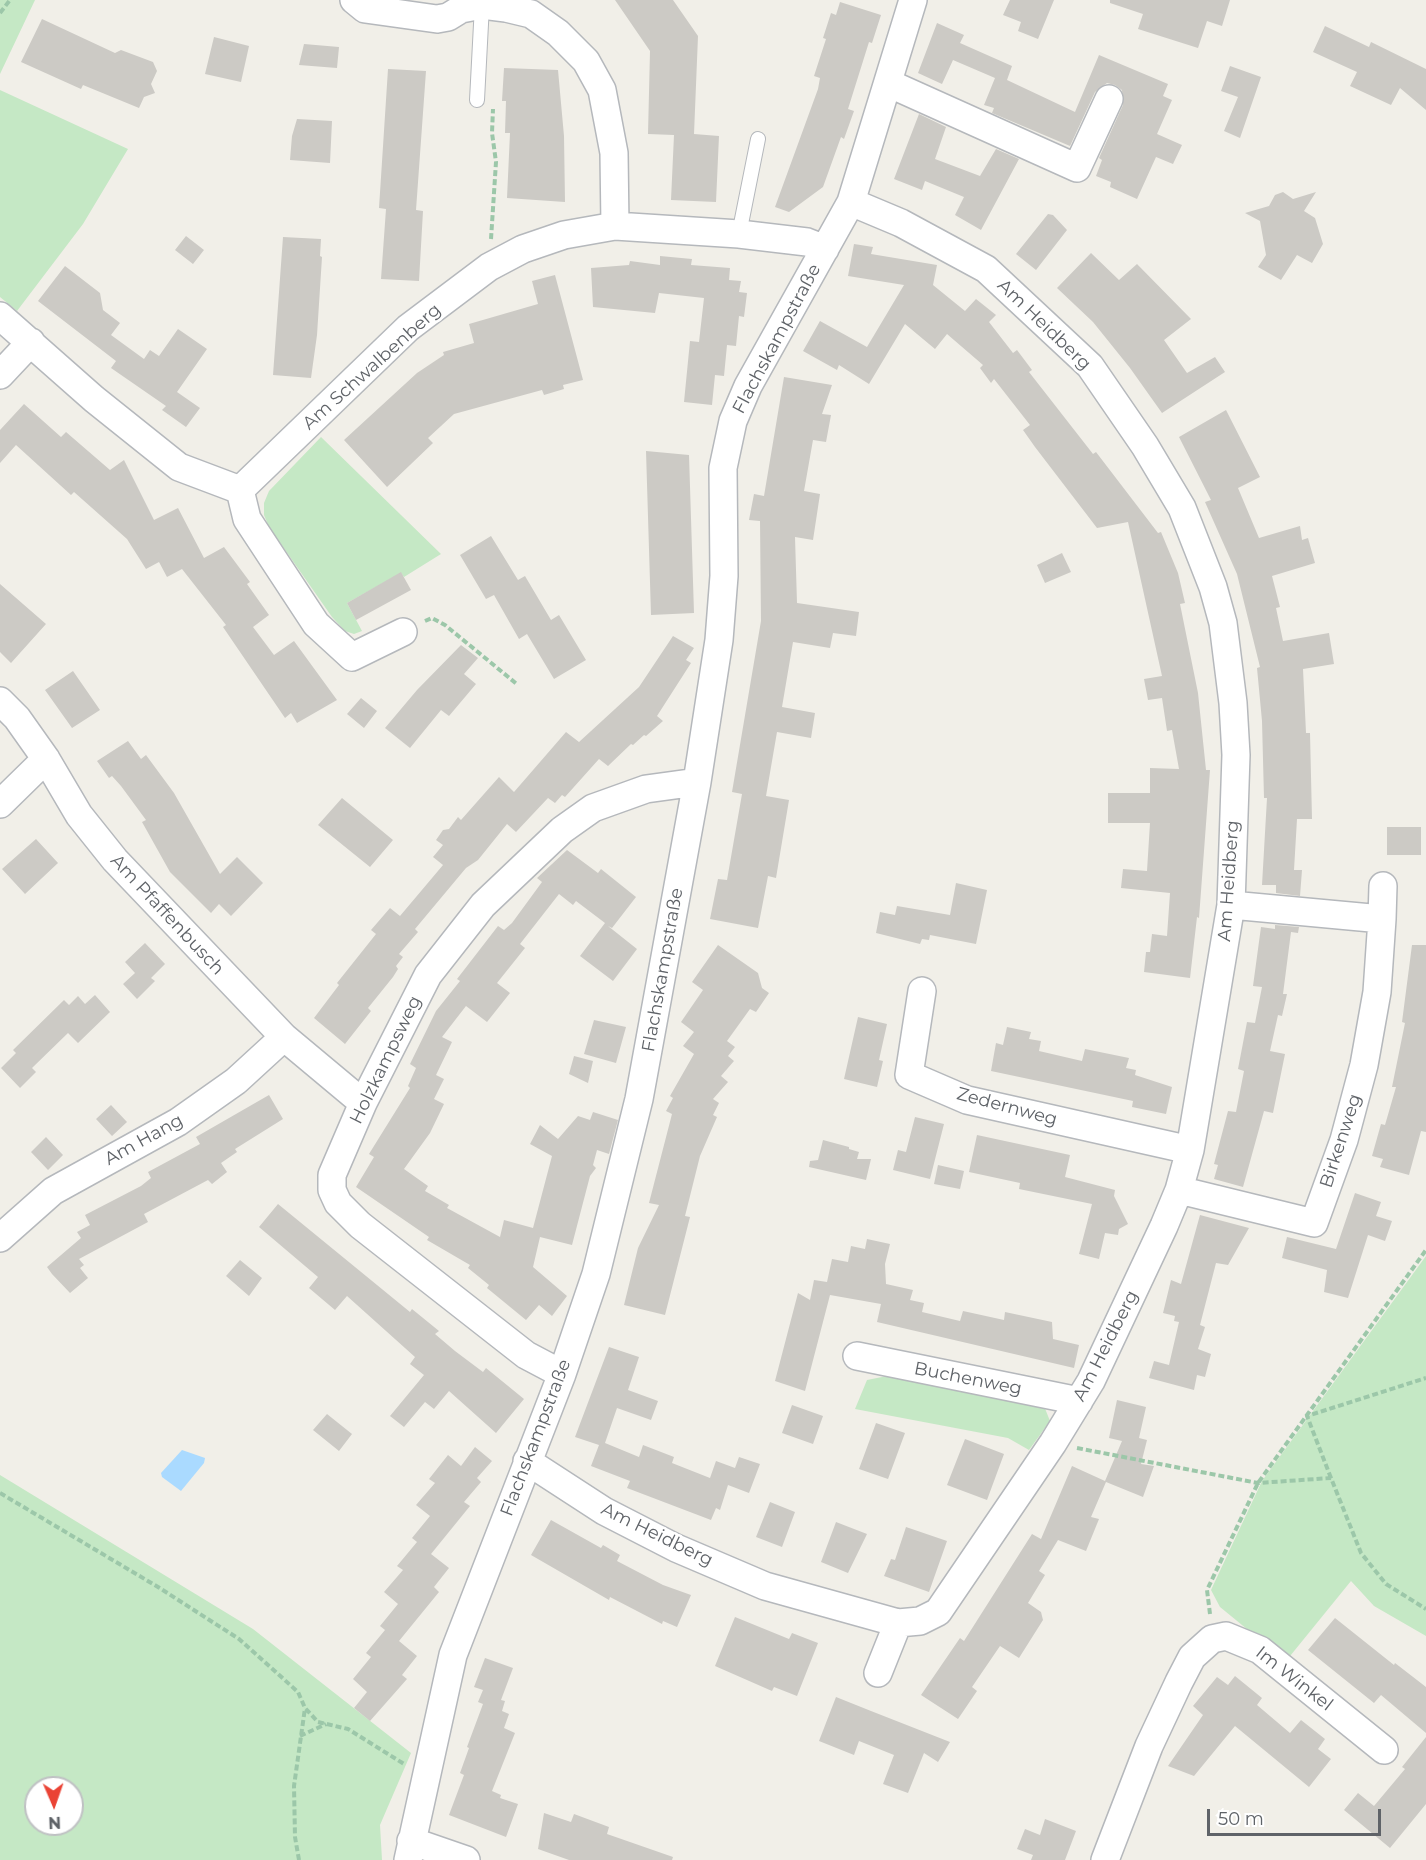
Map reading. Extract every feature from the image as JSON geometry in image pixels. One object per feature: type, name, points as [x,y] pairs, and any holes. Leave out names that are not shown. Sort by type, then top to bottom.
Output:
[{"type":"street","points":[[354,0],[365,9],[437,19],[448,17],[461,9],[482,5],[531,14],[558,33],[586,61],[602,90],[614,153],[615,226]]},
{"type":"street","name":"Flachskampstraße","points":[[410,1850],[453,1655],[562,1374],[597,1274],[639,1099],[697,782],[719,640],[724,576],[723,468],[733,421],[748,386],[851,202],[913,0]]},
{"type":"street","points":[[888,83],[1077,168],[1109,99]]},
{"type":"street","name":"Am Heidberg","points":[[527,1461],[604,1511],[676,1548],[765,1586],[898,1623],[920,1621],[938,1612],[1079,1401],[1179,1190],[1190,1150],[1231,905],[1236,754],[1233,703],[1223,623],[1213,587],[1182,508],[1145,446],[1090,366],[986,269],[901,223],[851,202]]},
{"type":"street","name":"Am Schwalbenberg","points":[[240,490],[408,328],[489,267],[523,249],[564,235],[615,226],[739,234],[807,242],[825,249]]},
{"type":"street","points":[[0,316],[94,399],[179,467],[240,490],[247,519],[316,624],[352,657],[403,632]]},
{"type":"street","points":[[0,375],[31,342]]},
{"type":"street","name":"Am Pfaffenbusch","points":[[0,701],[17,718],[46,759],[79,815],[115,860],[284,1037],[363,1103]]},
{"type":"street","points":[[0,804],[46,759]]},
{"type":"street","name":"Holzkampsweg","points":[[562,1374],[526,1355],[360,1225],[338,1203],[332,1190],[332,1175],[363,1103],[428,975],[483,905],[534,854],[593,808],[646,789],[697,782]]},
{"type":"street","name":"Birkenweg","points":[[1179,1190],[1314,1223],[1344,1140],[1364,1065],[1377,992],[1383,886]]},
{"type":"street","points":[[1231,905],[1382,919]]},
{"type":"street","name":"Zedernweg","points":[[922,991],[909,1075],[967,1100],[1190,1150]]},
{"type":"street","name":"Am Hang","points":[[0,1238],[53,1191],[178,1122],[236,1081],[284,1037]]},
{"type":"street","name":"Buchenweg","points":[[857,1356],[1079,1401]]},
{"type":"street","points":[[878,1673],[898,1623]]},
{"type":"street","name":"Im Winkel","points":[[1212,1639],[1226,1636],[1260,1650],[1384,1750]]},
{"type":"street","points":[[1106,1860],[1149,1746],[1192,1657],[1212,1639]]},
{"type":"street","points":[[410,1850],[466,1860]]},
{"type":"lane","points":[[477,100],[482,5]]},
{"type":"lane","points":[[739,234],[758,139]]},
{"type":"path","points":[[0,13],[10,0]]},
{"type":"path","points":[[489,267],[496,162],[492,133],[494,98]]},
{"type":"path","points":[[403,632],[432,618],[445,625],[518,685]]},
{"type":"path","points":[[1212,1639],[1207,1590],[1258,1483],[1426,1250]]},
{"type":"path","points":[[1307,1416],[1426,1378]]},
{"type":"path","points":[[1307,1416],[1361,1553],[1386,1584],[1426,1610]]},
{"type":"path","points":[[1053,1443],[1258,1483],[1330,1478]]},
{"type":"path","points":[[0,1492],[158,1587],[239,1640],[298,1692],[305,1708],[318,1722],[348,1729],[426,1776]]},
{"type":"path","points":[[299,1860],[295,1837],[294,1786],[299,1737],[305,1708]]},
{"type":"path","points":[[299,1737],[326,1724]]},
{"type":"green space","points":[[0,0],[35,0],[0,74]]},
{"type":"green space","points":[[0,90],[128,149],[83,224],[17,311],[0,297]]},
{"type":"green space","points":[[321,437],[441,554],[404,577],[401,573],[347,603],[362,631],[354,634],[345,631],[332,617],[269,527],[264,515],[264,503],[269,491]]},
{"type":"green space","points":[[1426,1256],[1426,1636],[1374,1606],[1351,1581],[1286,1661],[1220,1607],[1211,1590],[1262,1481]]},
{"type":"green space","points":[[902,1373],[1042,1401],[1050,1421],[1029,1450],[1008,1438],[855,1409],[867,1380]]},
{"type":"green space","points":[[0,1475],[253,1629],[411,1753],[380,1825],[382,1860],[0,1860]]},
{"type":"water","points":[[182,1450],[205,1458],[204,1463],[181,1491],[162,1477],[161,1473]]},
{"type":"building","points":[[615,0],[673,0],[698,36],[694,134],[719,136],[716,202],[671,200],[674,135],[648,134],[650,51]]},
{"type":"building","points":[[1010,0],[1054,0],[1038,39],[1018,31],[1021,22],[1003,15]]},
{"type":"building","points":[[1110,0],[1230,0],[1222,26],[1207,21],[1198,48],[1138,29],[1143,14],[1110,3]]},
{"type":"building","points":[[840,2],[881,15],[872,43],[869,42],[848,109],[854,111],[844,139],[841,137],[823,187],[789,212],[775,207],[818,89],[820,78],[814,76],[826,39],[823,38],[831,13],[836,15]]},
{"type":"building","points":[[42,19],[115,53],[121,50],[153,62],[157,71],[151,84],[155,93],[144,97],[139,108],[83,85],[81,89],[21,62]]},
{"type":"building","points":[[937,23],[964,35],[960,43],[1012,66],[1007,80],[1075,112],[1099,55],[1168,84],[1163,96],[1172,100],[1157,134],[1182,145],[1173,164],[1156,157],[1137,199],[1110,187],[1111,182],[1096,176],[1102,160],[1099,158],[1123,105],[1122,90],[1115,85],[1107,83],[1095,92],[1070,146],[992,113],[994,108],[984,105],[995,78],[953,60],[942,84],[918,73]]},
{"type":"building","points":[[1325,26],[1369,47],[1371,42],[1426,69],[1426,110],[1400,88],[1391,105],[1350,86],[1357,72],[1313,52]]},
{"type":"building","points":[[214,37],[249,46],[241,82],[205,74]]},
{"type":"building","points":[[304,44],[339,47],[337,68],[299,65]]},
{"type":"building","points":[[1230,66],[1261,77],[1240,138],[1224,131],[1238,97],[1221,91]]},
{"type":"building","points":[[504,68],[558,70],[564,136],[565,202],[507,198],[510,133],[505,133],[506,101],[502,101]]},
{"type":"building","points":[[388,69],[426,71],[416,210],[423,211],[419,281],[381,279],[386,209],[379,208]]},
{"type":"building","points":[[919,114],[946,127],[935,159],[980,176],[996,149],[1019,159],[981,230],[955,215],[964,197],[925,181],[922,190],[894,179]]},
{"type":"building","points":[[297,119],[332,121],[330,163],[290,160],[292,136]]},
{"type":"building","points":[[1283,192],[1293,199],[1316,192],[1304,211],[1315,218],[1323,244],[1312,263],[1297,255],[1281,280],[1258,267],[1266,255],[1260,221],[1245,213],[1269,206],[1275,195]]},
{"type":"building","points":[[1048,214],[1053,215],[1067,230],[1036,270],[1016,254]]},
{"type":"building","points":[[186,236],[204,250],[193,264],[175,250]]},
{"type":"building","points":[[283,237],[321,239],[317,335],[311,378],[273,375]]},
{"type":"building","points":[[854,244],[873,247],[871,254],[937,265],[933,285],[965,311],[976,299],[996,315],[989,322],[1013,353],[1017,350],[1032,370],[1029,372],[1093,454],[1096,452],[1158,533],[1161,532],[1178,573],[1185,603],[1180,604],[1198,693],[1206,770],[1210,770],[1199,918],[1197,917],[1190,978],[1144,972],[1146,952],[1150,952],[1152,934],[1167,936],[1170,893],[1121,888],[1123,869],[1147,871],[1150,823],[1108,823],[1108,793],[1150,793],[1150,768],[1179,769],[1172,730],[1167,731],[1162,698],[1148,700],[1144,679],[1162,676],[1128,522],[1097,528],[1023,430],[1030,425],[994,379],[991,383],[980,368],[983,365],[947,334],[935,349],[905,324],[869,384],[839,365],[837,370],[803,351],[820,321],[867,347],[904,285],[848,276]]},
{"type":"building","points":[[1091,253],[1119,280],[1137,264],[1191,319],[1164,340],[1187,373],[1215,357],[1225,372],[1162,413],[1093,322],[1057,288]]},
{"type":"building","points":[[660,256],[692,259],[691,265],[730,268],[729,280],[741,281],[739,292],[747,293],[744,317],[739,316],[736,346],[727,345],[724,376],[715,375],[712,405],[684,402],[690,341],[699,342],[704,298],[659,293],[655,313],[593,307],[591,268],[629,265],[630,261],[660,265]]},
{"type":"building","points":[[65,266],[100,293],[103,310],[120,323],[111,335],[144,359],[150,350],[159,356],[178,329],[207,349],[177,392],[200,408],[186,427],[162,410],[166,406],[111,368],[116,361],[38,301]]},
{"type":"building","points":[[555,275],[583,380],[563,385],[564,389],[544,395],[542,390],[454,414],[428,438],[433,443],[387,487],[344,440],[417,373],[444,355],[443,352],[474,343],[469,324],[538,304],[532,281]]},
{"type":"building","points":[[784,377],[832,385],[822,414],[831,415],[826,442],[813,440],[804,491],[820,494],[813,540],[795,537],[797,603],[859,612],[856,636],[833,633],[830,648],[793,642],[782,707],[815,713],[811,738],[777,732],[766,796],[789,800],[776,878],[768,876],[758,928],[710,919],[718,879],[727,880],[742,794],[732,792],[761,621],[760,521],[749,520],[754,494],[764,496]]},
{"type":"building","points":[[24,404],[61,437],[66,432],[110,470],[124,460],[154,520],[178,508],[204,558],[224,547],[250,582],[247,584],[269,615],[253,627],[274,655],[294,641],[337,700],[297,723],[291,713],[285,718],[223,627],[226,625],[182,569],[167,577],[159,562],[146,569],[127,539],[74,492],[71,495],[16,445],[0,463],[0,430]]},
{"type":"building","points":[[1226,410],[1260,477],[1238,488],[1259,538],[1300,526],[1302,540],[1308,538],[1315,563],[1272,576],[1280,607],[1276,608],[1283,641],[1329,633],[1334,664],[1303,669],[1306,733],[1310,733],[1312,819],[1297,819],[1294,870],[1302,870],[1300,896],[1276,893],[1276,885],[1262,885],[1267,798],[1264,798],[1262,721],[1257,668],[1260,667],[1237,574],[1205,502],[1211,500],[1179,437]]},
{"type":"building","points":[[646,451],[689,455],[694,613],[651,615]]},
{"type":"building","points":[[491,536],[518,580],[525,576],[551,620],[559,615],[586,660],[554,679],[527,634],[519,639],[494,595],[486,599],[460,555]]},
{"type":"building","points":[[1062,553],[1071,572],[1045,583],[1037,565]]},
{"type":"building","points":[[401,572],[411,590],[356,620],[347,603]]},
{"type":"building","points":[[0,584],[46,624],[11,663],[0,652]]},
{"type":"building","points":[[673,636],[694,648],[686,660],[691,663],[657,716],[663,721],[646,736],[644,735],[633,745],[631,744],[608,766],[599,759],[565,797],[562,795],[555,803],[548,798],[516,832],[507,824],[478,860],[466,868],[415,929],[418,932],[399,954],[403,957],[396,966],[398,969],[368,1008],[371,1011],[345,1044],[314,1018],[339,985],[337,983],[376,934],[371,930],[390,908],[400,916],[443,865],[433,857],[443,845],[436,840],[443,830],[449,829],[458,817],[461,820],[499,777],[514,792],[566,732],[579,742],[639,687]]},
{"type":"building","points":[[461,645],[478,658],[464,674],[476,684],[449,716],[441,710],[410,748],[385,728],[417,690]]},
{"type":"building","points":[[73,671],[100,710],[72,728],[45,690]]},
{"type":"building","points":[[361,698],[377,711],[364,728],[347,714]]},
{"type":"building","points":[[128,741],[141,759],[146,755],[174,793],[220,874],[237,857],[263,883],[231,916],[219,904],[211,913],[170,872],[142,822],[146,820],[121,786],[112,776],[109,778],[97,761]]},
{"type":"building","points":[[342,798],[393,840],[370,867],[318,825]]},
{"type":"building","points":[[1387,827],[1421,827],[1421,855],[1387,855]]},
{"type":"building","points":[[36,839],[58,863],[25,894],[2,869]]},
{"type":"building","points":[[567,850],[598,873],[601,869],[636,897],[612,928],[608,926],[637,949],[613,981],[580,956],[605,923],[576,901],[573,905],[559,894],[520,944],[525,948],[497,983],[510,993],[487,1022],[466,1006],[442,1037],[452,1042],[436,1075],[444,1079],[434,1099],[444,1104],[430,1133],[404,1169],[428,1186],[425,1191],[449,1205],[447,1208],[500,1237],[504,1220],[533,1228],[552,1156],[530,1144],[540,1125],[558,1139],[578,1116],[590,1120],[593,1112],[618,1120],[609,1154],[597,1150],[593,1165],[596,1168],[590,1176],[572,1245],[540,1237],[533,1267],[567,1296],[552,1316],[539,1305],[526,1320],[487,1288],[489,1285],[468,1268],[470,1265],[427,1240],[429,1237],[356,1187],[374,1157],[369,1154],[410,1088],[408,1086],[416,1068],[410,1064],[436,1011],[460,981],[457,979],[498,926],[504,930],[512,923],[542,882],[537,878]]},
{"type":"building","points":[[956,883],[987,890],[976,944],[930,935],[929,940],[922,939],[920,944],[876,933],[880,912],[895,915],[897,906],[950,915]]},
{"type":"building","points":[[1275,925],[1299,927],[1298,933],[1291,932],[1283,994],[1287,994],[1282,1016],[1278,1015],[1270,1051],[1285,1054],[1273,1113],[1264,1111],[1243,1187],[1214,1179],[1218,1165],[1214,1164],[1228,1111],[1236,1112],[1244,1071],[1238,1069],[1247,1022],[1255,1023],[1262,987],[1253,986],[1261,927],[1275,929]]},
{"type":"building","points":[[145,943],[165,964],[151,978],[155,981],[137,999],[123,984],[135,973],[125,962]]},
{"type":"building","points":[[718,945],[758,973],[762,988],[769,993],[756,1012],[750,1009],[727,1041],[735,1047],[728,1056],[734,1061],[721,1076],[728,1082],[713,1099],[719,1103],[713,1115],[717,1117],[700,1156],[685,1216],[690,1217],[665,1315],[624,1305],[638,1248],[659,1205],[649,1203],[672,1114],[666,1111],[673,1098],[670,1096],[694,1054],[683,1046],[694,1032],[681,1022],[703,990],[692,982]]},
{"type":"building","points":[[1412,945],[1426,945],[1426,1132],[1421,1131],[1409,1175],[1380,1167],[1383,1159],[1372,1156],[1381,1124],[1385,1125],[1396,1087],[1392,1087],[1405,1023],[1402,1022]]},
{"type":"building","points":[[95,995],[110,1012],[78,1043],[68,1033],[32,1068],[36,1072],[20,1088],[1,1068],[16,1053],[13,1050],[64,1000],[69,1005],[78,996],[85,1004]]},
{"type":"building","points":[[858,1017],[887,1024],[879,1060],[883,1061],[877,1087],[844,1079]]},
{"type":"building","points":[[594,1020],[626,1027],[616,1063],[584,1054]]},
{"type":"building","points":[[1007,1027],[1031,1032],[1029,1039],[1041,1041],[1039,1051],[1082,1061],[1085,1049],[1129,1058],[1126,1068],[1136,1070],[1135,1075],[1172,1087],[1166,1114],[1132,1107],[1133,1101],[991,1071],[996,1043],[1003,1045]]},
{"type":"building","points":[[574,1056],[593,1061],[588,1083],[569,1074]]},
{"type":"building","points":[[269,1095],[283,1119],[235,1149],[237,1152],[221,1163],[227,1172],[212,1184],[208,1180],[144,1214],[148,1222],[79,1259],[84,1265],[80,1268],[88,1278],[70,1293],[52,1274],[47,1267],[81,1238],[77,1232],[90,1225],[85,1215],[141,1186],[151,1178],[148,1172],[200,1144],[196,1137]]},
{"type":"building","points":[[111,1105],[127,1122],[112,1136],[96,1119]]},
{"type":"building","points":[[915,1117],[944,1124],[930,1179],[893,1170],[898,1150],[906,1152]]},
{"type":"building","points":[[977,1135],[1070,1155],[1065,1177],[1115,1190],[1114,1196],[1128,1224],[1119,1229],[1118,1235],[1105,1233],[1099,1259],[1079,1254],[1092,1204],[1019,1189],[1020,1183],[969,1172]]},
{"type":"building","points":[[46,1137],[63,1155],[48,1170],[31,1152]]},
{"type":"building","points":[[823,1140],[859,1152],[857,1159],[871,1159],[866,1180],[809,1167],[810,1161],[818,1160]]},
{"type":"building","points":[[938,1165],[964,1171],[960,1189],[934,1184]]},
{"type":"building","points":[[1355,1193],[1381,1202],[1376,1216],[1392,1221],[1385,1241],[1368,1235],[1348,1298],[1324,1292],[1327,1270],[1282,1258],[1287,1237],[1336,1249]]},
{"type":"building","points":[[278,1204],[410,1312],[412,1309],[439,1331],[435,1334],[455,1351],[483,1372],[486,1368],[524,1399],[496,1433],[449,1391],[434,1409],[425,1402],[404,1427],[390,1416],[424,1375],[410,1364],[415,1357],[347,1296],[335,1310],[309,1288],[318,1277],[259,1227]]},
{"type":"building","points":[[1200,1215],[1249,1228],[1228,1265],[1216,1263],[1200,1325],[1205,1327],[1198,1349],[1211,1354],[1205,1377],[1197,1375],[1194,1390],[1149,1378],[1154,1361],[1169,1365],[1179,1322],[1174,1321],[1175,1316],[1163,1313],[1171,1280],[1181,1284]]},
{"type":"building","points":[[867,1239],[890,1244],[885,1264],[886,1284],[913,1290],[910,1300],[924,1303],[922,1312],[960,1321],[963,1311],[1004,1320],[1005,1312],[1052,1322],[1053,1339],[1079,1345],[1074,1368],[877,1322],[881,1304],[830,1295],[805,1391],[775,1381],[798,1293],[810,1300],[814,1280],[827,1282],[832,1259],[848,1262],[851,1246],[865,1249]]},
{"type":"building","points":[[240,1260],[262,1278],[249,1296],[226,1276]]},
{"type":"building","points":[[609,1347],[639,1357],[628,1390],[658,1401],[651,1420],[617,1408],[605,1443],[639,1457],[643,1445],[674,1457],[672,1463],[710,1478],[716,1461],[735,1468],[739,1457],[760,1464],[749,1493],[728,1485],[720,1510],[716,1508],[711,1520],[627,1488],[630,1481],[591,1466],[599,1445],[575,1437]]},
{"type":"building","points":[[1117,1400],[1146,1407],[1139,1438],[1147,1440],[1141,1464],[1154,1466],[1143,1497],[1106,1482],[1091,1517],[1099,1519],[1086,1551],[1058,1540],[1039,1571],[1045,1575],[1028,1603],[1041,1612],[1043,1620],[1019,1658],[1000,1646],[972,1687],[977,1691],[958,1719],[921,1695],[960,1638],[964,1641],[1032,1534],[1041,1539],[1072,1466],[1105,1481],[1122,1441],[1109,1438]]},
{"type":"building","points":[[792,1405],[823,1416],[813,1444],[782,1433]]},
{"type":"building","points":[[327,1414],[352,1434],[339,1451],[313,1430]]},
{"type":"building","points":[[876,1423],[905,1433],[888,1479],[859,1469]]},
{"type":"building","points":[[965,1439],[1004,1454],[987,1500],[947,1485]]},
{"type":"building","points":[[475,1447],[492,1461],[477,1478],[481,1482],[464,1502],[470,1506],[431,1554],[449,1568],[434,1587],[439,1592],[399,1641],[417,1656],[402,1675],[407,1679],[370,1721],[354,1708],[367,1692],[353,1679],[371,1657],[366,1653],[385,1630],[380,1626],[398,1604],[384,1592],[403,1570],[397,1566],[417,1542],[412,1538],[430,1516],[416,1505],[435,1483],[429,1479],[448,1455],[461,1466]]},
{"type":"building","points":[[770,1502],[795,1512],[782,1547],[756,1537]]},
{"type":"building","points":[[551,1520],[601,1548],[603,1545],[620,1555],[617,1561],[663,1585],[691,1595],[677,1627],[663,1621],[662,1624],[610,1597],[609,1600],[531,1555]]},
{"type":"building","points":[[836,1522],[867,1534],[848,1573],[821,1562]]},
{"type":"building","points":[[906,1527],[947,1541],[929,1592],[884,1576],[891,1559],[895,1560]]},
{"type":"building","points":[[735,1617],[789,1639],[792,1633],[818,1643],[797,1696],[774,1687],[772,1691],[715,1666]]},
{"type":"building","points":[[1335,1618],[1394,1665],[1395,1663],[1426,1687],[1426,1733],[1381,1695],[1374,1703],[1308,1650]]},
{"type":"building","points":[[485,1658],[513,1668],[501,1700],[505,1701],[502,1711],[509,1714],[504,1728],[515,1733],[492,1791],[501,1795],[500,1798],[518,1804],[506,1837],[449,1815],[464,1775],[460,1773],[469,1748],[467,1747],[483,1704],[478,1702],[483,1690],[474,1687]]},
{"type":"building","points":[[1235,1676],[1262,1698],[1257,1705],[1290,1733],[1301,1720],[1325,1739],[1318,1749],[1331,1759],[1309,1787],[1235,1726],[1194,1776],[1168,1766],[1203,1715],[1193,1706],[1217,1677],[1228,1685]]},
{"type":"building","points":[[836,1697],[950,1742],[938,1762],[924,1753],[908,1793],[883,1784],[894,1755],[859,1741],[854,1755],[819,1741]]},
{"type":"building","points":[[1426,1737],[1426,1804],[1390,1848],[1344,1810],[1358,1793],[1374,1806],[1405,1769],[1402,1767]]},
{"type":"building","points":[[544,1813],[571,1822],[574,1814],[609,1827],[607,1834],[673,1857],[672,1860],[569,1860],[538,1849]]},
{"type":"building","points":[[1045,1819],[1076,1831],[1065,1860],[1031,1860],[1033,1855],[1017,1849],[1025,1829],[1040,1835]]}]
